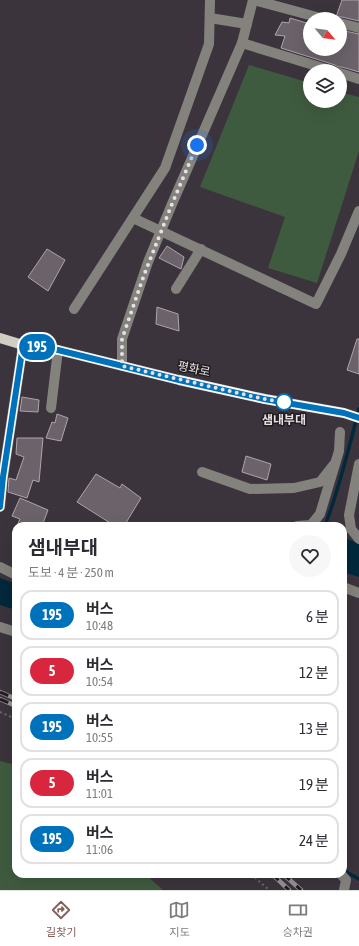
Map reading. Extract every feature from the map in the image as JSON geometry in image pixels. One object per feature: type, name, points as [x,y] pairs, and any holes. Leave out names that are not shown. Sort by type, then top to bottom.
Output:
[{"type":"main road","name":"평화로","points":[[0,338],[23,345],[58,350],[264,399],[355,417]]},
{"type":"street","points":[[74,309],[165,168],[209,44],[210,0]]},
{"type":"street","points":[[122,366],[122,339],[148,262],[242,43],[253,0],[303,13]]},
{"type":"street","points":[[210,18],[247,24]]},
{"type":"street","points":[[347,25],[359,28]]},
{"type":"street","points":[[242,43],[310,64]]},
{"type":"street","points":[[347,75],[359,79]]},
{"type":"street","points":[[133,218],[316,304],[341,254],[359,211]]},
{"type":"street","points":[[176,289],[201,249]]},
{"type":"street","points":[[0,507],[3,477],[23,345]]},
{"type":"street","points":[[51,408],[58,350]]},
{"type":"street","points":[[313,522],[320,514],[339,451],[340,432]]},
{"type":"street","points":[[202,472],[250,489],[294,488],[320,482],[335,463]]},
{"type":"street","points":[[359,464],[349,515],[351,529],[359,539]]},
{"type":"street","points":[[0,567],[12,573]]},
{"type":"street","points":[[347,588],[359,593]]},
{"type":"street","points":[[0,627],[12,631]]},
{"type":"street","points":[[344,878],[346,880],[344,890]]},
{"type":"path","points":[[0,712],[12,717]]},
{"type":"path","points":[[256,878],[269,890]]},
{"type":"green space","points":[[249,65],[303,81],[303,108],[347,108],[347,94],[359,97],[359,151],[317,283],[268,268],[285,217],[200,187]]},
{"type":"green space","points":[[0,761],[12,764],[12,878],[150,878],[163,890],[0,890]]},
{"type":"water","points":[[347,539],[359,544],[359,577],[347,573]]},
{"type":"water","points":[[0,578],[12,582],[12,609],[0,605]]},
{"type":"building","points":[[342,0],[359,0],[359,21],[347,18],[347,12],[338,12]]},
{"type":"building","points":[[290,18],[303,22],[303,55],[281,48],[285,36],[275,35],[282,22],[289,23]]},
{"type":"building","points":[[347,31],[359,34],[359,72],[347,68],[347,64],[332,64],[306,56],[347,56]]},
{"type":"building","points":[[167,246],[184,257],[181,269],[159,258]]},
{"type":"building","points":[[47,249],[65,260],[48,291],[28,277]]},
{"type":"building","points":[[157,307],[178,314],[179,331],[156,324]]},
{"type":"building","points":[[357,339],[359,339],[359,374],[347,370]]},
{"type":"building","points":[[22,397],[39,400],[38,412],[20,411]]},
{"type":"building","points":[[57,414],[68,418],[61,441],[46,438],[52,422],[55,423]]},
{"type":"building","points":[[17,438],[43,438],[39,482],[33,480],[27,498],[8,492],[9,478],[16,480],[24,457],[16,454]]},
{"type":"building","points":[[246,456],[271,464],[267,480],[242,472]]},
{"type":"building","points":[[96,474],[120,488],[122,484],[141,498],[126,522],[109,522],[77,502]]},
{"type":"building","points":[[20,498],[48,510],[44,522],[19,522],[20,519],[12,516]]},
{"type":"waterway","points":[[326,522],[340,481],[359,409]]},
{"type":"waterway","points":[[347,872],[359,879]]},
{"type":"railway","points":[[0,692],[12,697]]},
{"type":"railway","points":[[0,699],[12,704]]},
{"type":"railway","points":[[276,878],[289,890]]},
{"type":"railway","points":[[288,878],[301,890]]},
{"type":"bus line","name":"195","points":[[0,507],[3,477],[23,345],[58,350],[179,380],[264,399],[344,413],[359,418]]},
{"type":"place","name":"샘내부대","points":[[284,402]]},
{"type":"route","points":[[197,145],[148,262],[122,339],[122,366],[264,399],[284,402]]}]
